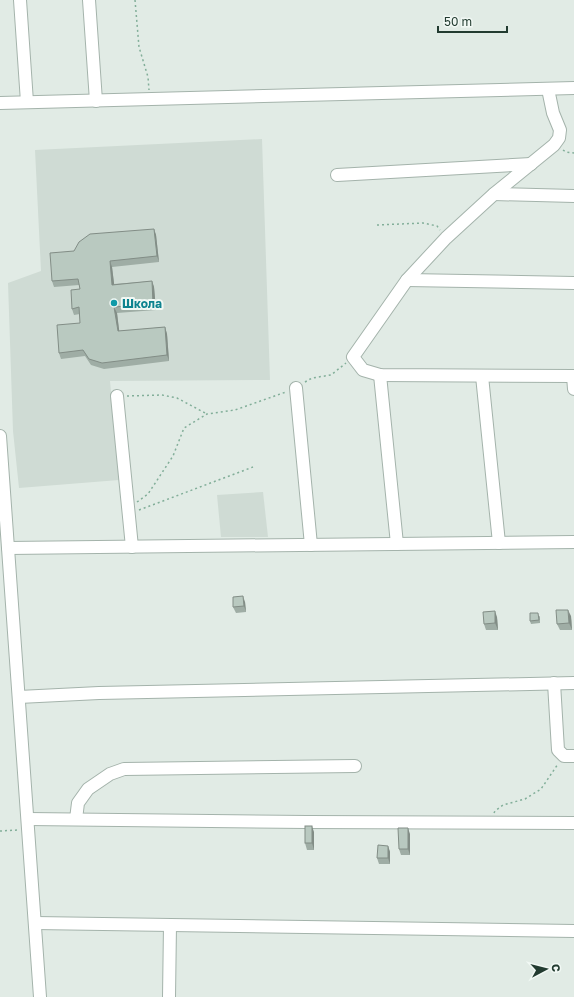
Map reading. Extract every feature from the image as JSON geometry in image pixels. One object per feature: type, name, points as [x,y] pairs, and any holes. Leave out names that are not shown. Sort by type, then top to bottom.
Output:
[{"type":"street","points":[[20,0],[27,102]]},
{"type":"street","points":[[89,0],[96,100]]},
{"type":"street","points":[[0,102],[574,88]]},
{"type":"street","points":[[548,89],[553,113],[560,130],[559,138],[554,146],[494,194],[446,238],[406,280],[353,358],[363,370],[380,375],[573,376],[574,389]]},
{"type":"street","points":[[337,175],[531,164]]},
{"type":"street","points":[[494,194],[574,196]]},
{"type":"street","points":[[406,280],[574,283]]},
{"type":"street","points":[[380,375],[397,544]]},
{"type":"street","points":[[482,376],[499,543]]},
{"type":"street","points":[[296,388],[311,545]]},
{"type":"street","points":[[117,396],[132,547]]},
{"type":"street","points":[[0,436],[40,997]]},
{"type":"street","points":[[8,548],[574,542]]},
{"type":"street","points":[[19,697],[99,693],[574,682]]},
{"type":"street","points":[[554,683],[558,750],[569,756]]},
{"type":"street","points":[[76,819],[78,803],[88,789],[110,774],[124,769],[355,766]]},
{"type":"street","points":[[28,824],[76,819],[291,822],[574,822]]},
{"type":"street","points":[[35,923],[574,931]]},
{"type":"street","points":[[169,997],[170,925]]},
{"type":"path","points":[[135,0],[139,47],[148,77],[150,99]]},
{"type":"path","points":[[378,225],[423,223],[437,226],[446,238]]},
{"type":"path","points":[[128,512],[148,494],[173,456],[184,428],[207,414],[235,410],[296,388],[312,378],[331,375],[353,358]]},
{"type":"path","points":[[117,396],[162,395],[177,398],[207,414]]},
{"type":"path","points":[[128,512],[253,467]]},
{"type":"path","points":[[491,822],[495,811],[504,805],[525,799],[541,789],[569,756]]},
{"type":"path","points":[[0,831],[28,824]]},
{"type":"shaded area","points":[[262,139],[270,380],[110,381],[119,480],[19,488],[13,431],[8,283],[41,271],[35,150]]},
{"type":"shaded area","points":[[263,492],[268,537],[221,537],[217,495]]},
{"type":"building","name":"Школа","points":[[154,229],[157,256],[110,261],[112,285],[152,281],[153,304],[114,307],[118,331],[165,327],[167,355],[102,363],[89,359],[83,350],[59,353],[57,325],[80,323],[79,307],[72,309],[71,290],[80,289],[78,279],[52,281],[50,253],[74,251],[79,242],[90,234]]},
{"type":"building","points":[[243,596],[244,606],[233,607],[233,597]]},
{"type":"building","points":[[556,610],[568,610],[569,623],[557,624]]},
{"type":"building","points":[[495,611],[495,623],[484,624],[483,612]]},
{"type":"building","points":[[530,613],[538,613],[539,620],[530,621]]},
{"type":"building","points":[[305,826],[312,826],[312,843],[305,843]]},
{"type":"building","points":[[398,828],[408,828],[408,849],[399,849]]},
{"type":"building","points":[[378,845],[388,846],[388,858],[377,858]]},
{"type":"place","name":"Школа","points":[[114,303]]}]
